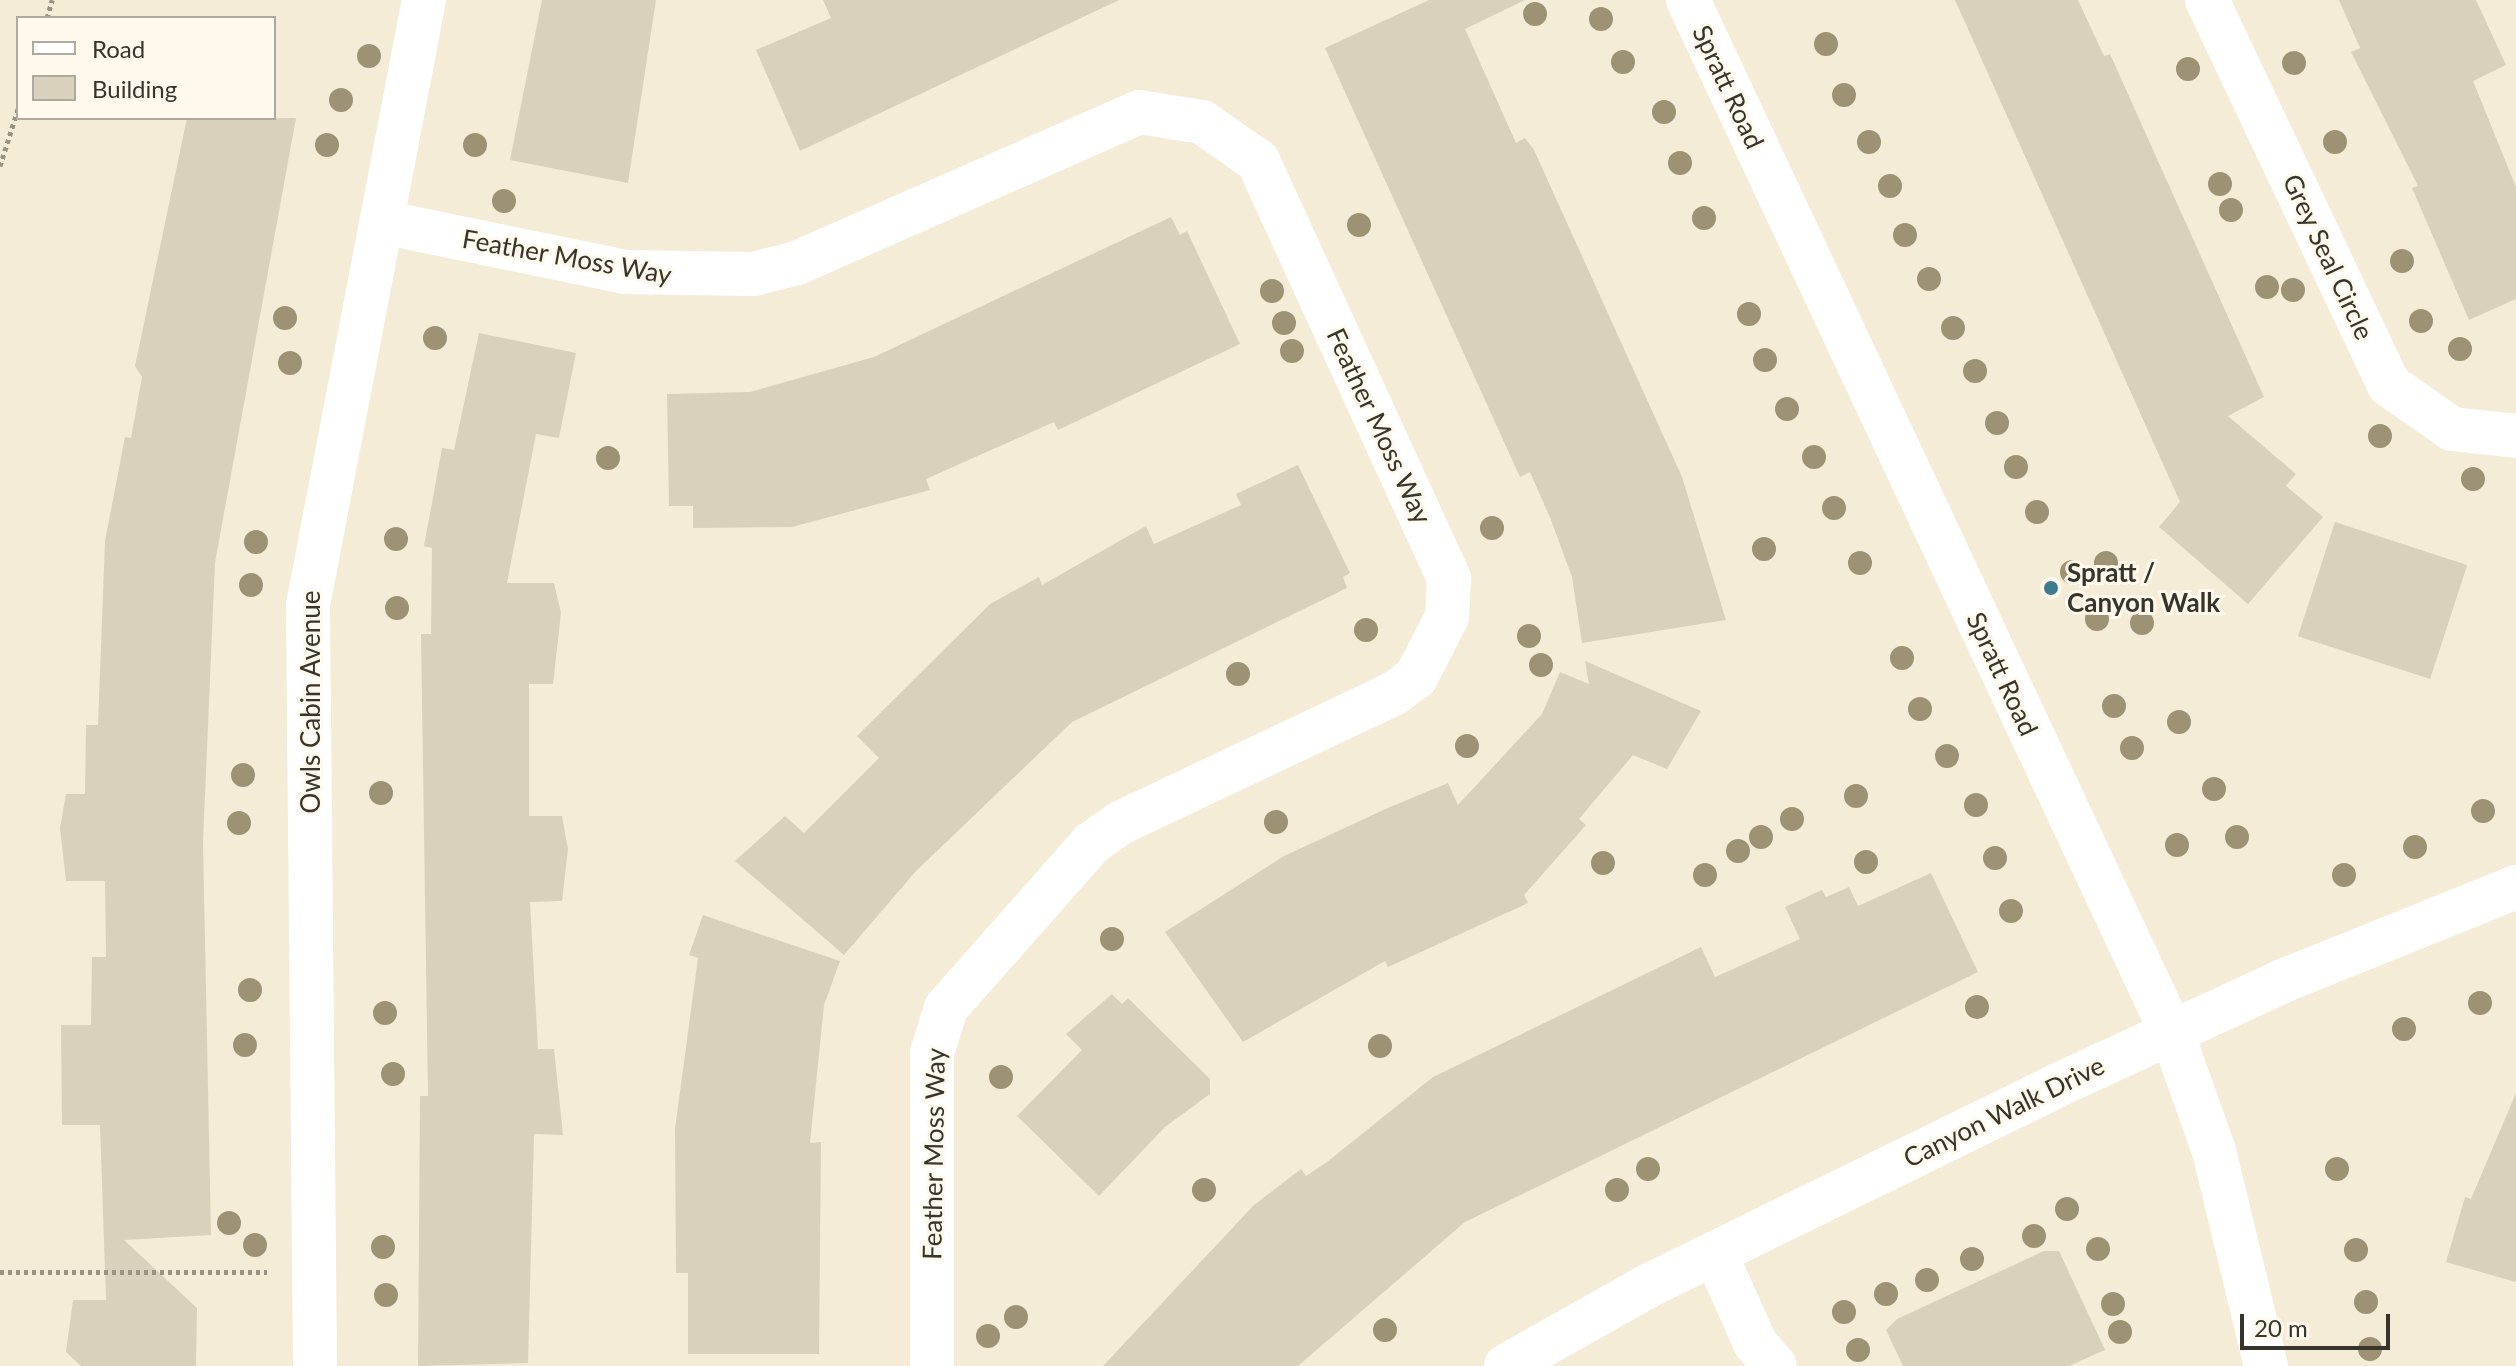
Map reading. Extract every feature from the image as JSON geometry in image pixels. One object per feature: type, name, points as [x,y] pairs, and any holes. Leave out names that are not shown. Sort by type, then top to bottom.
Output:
[{"type":"street","name":"Owls Cabin Avenue","points":[[315,1366],[308,605],[424,0]]},
{"type":"street","name":"Spratt Road","points":[[1688,0],[2172,1033],[2214,1151],[2266,1366]]},
{"type":"street","name":"Grey Seal Circle","points":[[2207,0],[2389,385],[2452,429],[2516,436]]},
{"type":"street","name":"Feather Moss Way","points":[[382,222],[625,272],[753,274],[797,263],[1139,112],[1202,122],[1258,161],[1449,579],[1447,617],[1416,677],[1395,693],[1122,822],[1091,844],[946,1008],[932,1053],[932,1366]]},
{"type":"street","name":"Canyon Walk Drive","points":[[1506,1366],[1715,1253],[2172,1033],[2516,887]]},
{"type":"street","points":[[1715,1253],[1755,1343],[1775,1366]]},
{"type":"path","points":[[0,166],[16,115]]},
{"type":"path","points":[[0,1272],[315,1272]]},
{"type":"building","points":[[542,0],[656,0],[628,183],[510,160]]},
{"type":"building","points":[[823,0],[1119,0],[800,151],[756,50],[831,18]]},
{"type":"building","points":[[1429,0],[1525,0],[1465,29],[1516,143],[1525,138],[1534,150],[1682,477],[1726,620],[1582,643],[1572,577],[1551,520],[1530,472],[1520,477],[1325,48]]},
{"type":"building","points":[[1955,0],[2078,0],[2104,56],[2110,54],[2264,397],[2228,416],[2296,474],[2286,486],[2323,517],[2248,604],[2159,527],[2180,502]]},
{"type":"building","points":[[2339,0],[2476,0],[2506,65],[2473,81],[2516,187],[2516,299],[2469,320],[2412,188],[2418,186],[2351,52],[2360,48]]},
{"type":"building","points":[[296,118],[215,563],[203,842],[211,1235],[124,1240],[197,1308],[196,1366],[81,1366],[66,1352],[73,1300],[106,1300],[100,1125],[62,1125],[61,1025],[91,1025],[92,957],[106,957],[105,881],[66,881],[60,828],[66,794],[85,794],[86,725],[98,725],[105,541],[125,437],[131,438],[142,377],[135,366],[187,120]]},
{"type":"building","points":[[1171,217],[1180,235],[1187,231],[1240,344],[1058,430],[1054,422],[926,479],[930,490],[792,527],[693,528],[693,506],[669,506],[667,394],[750,392],[874,357]]},
{"type":"building","points":[[479,333],[576,353],[559,438],[536,434],[507,583],[554,583],[561,613],[553,684],[529,684],[529,816],[562,816],[568,849],[562,901],[530,902],[538,1049],[554,1049],[563,1135],[534,1134],[528,1363],[418,1366],[420,1096],[428,1096],[421,634],[431,634],[432,548],[424,546],[442,448],[454,450]]},
{"type":"building","points":[[1298,465],[1350,573],[1343,577],[1347,588],[1072,722],[916,871],[844,955],[735,861],[785,816],[804,833],[879,758],[857,736],[990,604],[1039,577],[1042,585],[1146,526],[1154,544],[1241,505],[1236,494]]},
{"type":"building","points":[[2335,522],[2467,565],[2430,679],[2298,636]]},
{"type":"building","points":[[1585,661],[1701,711],[1667,769],[1633,755],[1579,819],[1586,825],[1524,895],[1528,903],[1388,967],[1385,961],[1243,1042],[1165,932],[1284,856],[1390,807],[1448,783],[1458,805],[1542,714],[1560,672],[1589,684]]},
{"type":"building","points":[[1931,873],[1978,972],[1465,1222],[1298,1366],[1103,1366],[1254,1205],[1301,1169],[1306,1176],[1327,1162],[1433,1077],[1701,947],[1715,977],[1800,939],[1785,907],[1822,890],[1826,897],[1849,887],[1858,906]]},
{"type":"building","points":[[703,915],[840,961],[824,1005],[810,1143],[821,1142],[819,1354],[688,1354],[688,1273],[676,1273],[675,1129],[698,958],[689,955]]},
{"type":"building","points":[[1112,994],[1122,1004],[1128,998],[1210,1079],[1210,1094],[1165,1127],[1099,1196],[1017,1116],[1082,1050],[1066,1034]]},
{"type":"building","points":[[2516,1093],[2516,1282],[2446,1262],[2465,1197],[2471,1199]]},
{"type":"building","points":[[2044,1251],[2059,1251],[2105,1350],[2069,1366],[1903,1366],[1886,1330],[1897,1319]]},
{"type":"place","name":"Spratt / Canyon Walk","points":[[2051,588]]}]
